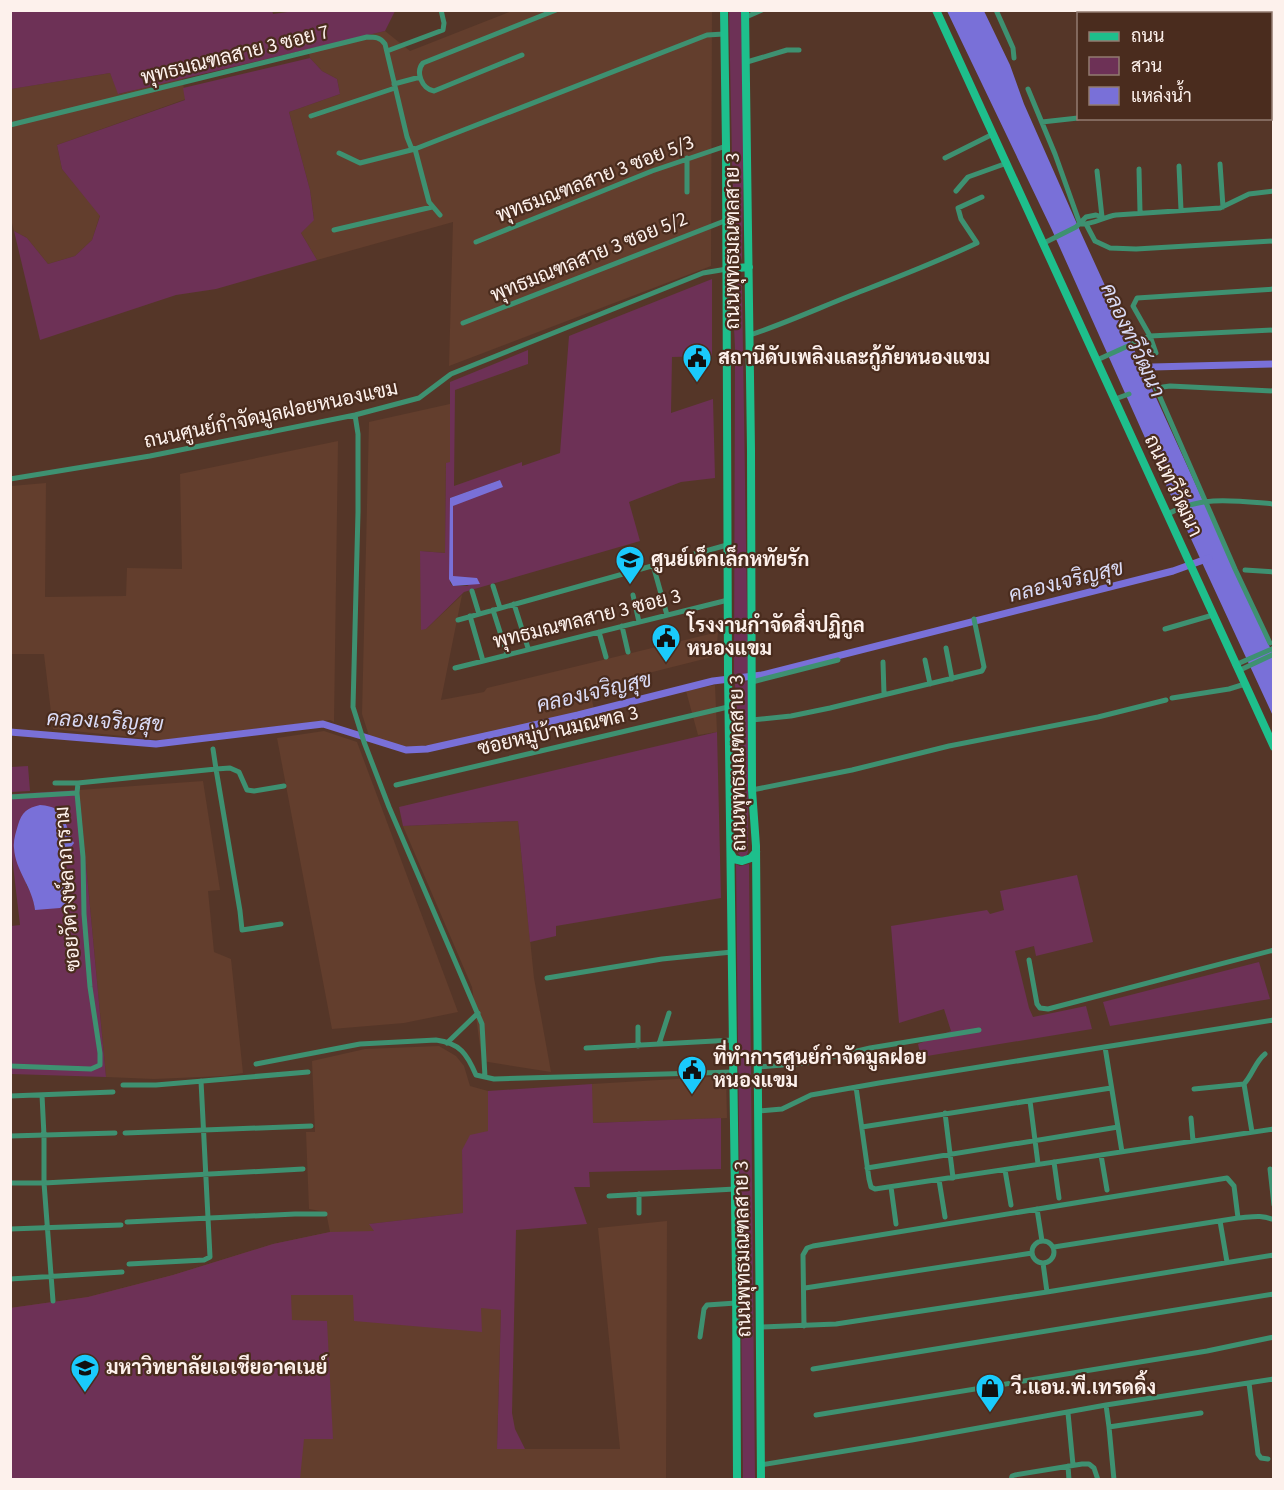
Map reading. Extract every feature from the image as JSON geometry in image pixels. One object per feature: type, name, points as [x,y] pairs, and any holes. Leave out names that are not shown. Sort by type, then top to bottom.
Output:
[{"type":"main road","name":"ถนนพุทธมณฑลสาย 3","points":[[724,10],[728,707],[737,1479]]},
{"type":"main road","name":"ถนนทวีวัฒนา","points":[[936,10],[1274,747]]},
{"type":"main road","name":"ถนนพุทธมณฑลสาย 3","points":[[745,14],[750,335],[752,790],[756,852],[761,1479]]},
{"type":"main road","points":[[727,269],[749,267]]},
{"type":"main road","points":[[730,853],[734,859],[742,861],[751,858],[756,852]]},
{"type":"street","points":[[440,215],[432,207],[415,149],[409,143],[387,51],[443,30],[441,10]]},
{"type":"street","points":[[522,55],[434,91],[426,87],[420,77],[419,69],[423,63],[555,10]]},
{"type":"street","points":[[745,14],[762,10]]},
{"type":"street","points":[[996,10],[1013,48],[1014,58]]},
{"type":"street","points":[[339,153],[360,163],[415,149],[707,35],[724,34]]},
{"type":"street","name":"พุทธมณฑลสาย 3 ซอย 7","points":[[10,125],[367,37],[382,39],[387,51]]},
{"type":"street","points":[[747,62],[787,50],[799,50]]},
{"type":"street","points":[[311,116],[420,77]]},
{"type":"street","points":[[1028,88],[1055,154],[1080,225],[1095,241],[1110,248],[1136,249],[1274,241]]},
{"type":"street","points":[[1042,122],[1077,118]]},
{"type":"street","points":[[945,158],[993,134]]},
{"type":"street","name":"พุทธมณฑลสาย 3 ซอย 5/3","points":[[476,242],[687,158],[726,146]]},
{"type":"street","points":[[687,158],[687,192]]},
{"type":"street","points":[[956,191],[968,177],[1007,163]]},
{"type":"street","points":[[1220,164],[1223,207]]},
{"type":"street","points":[[1179,166],[1181,210]]},
{"type":"street","points":[[1139,169],[1140,212]]},
{"type":"street","points":[[1097,171],[1102,217]]},
{"type":"street","points":[[1044,243],[1102,217],[1140,212],[1223,207],[1249,194],[1274,191]]},
{"type":"street","points":[[750,335],[919,270],[977,243],[961,219],[958,208],[982,197]]},
{"type":"street","points":[[334,230],[432,207]]},
{"type":"street","name":"พุทธมณฑลสาย 3 ซอย 5/2","points":[[464,323],[727,220]]},
{"type":"street","name":"ถนนศูนย์กำจัดมูลฝอยหนองแขม","points":[[10,479],[150,456],[355,415],[419,398],[451,374],[703,273],[727,269]]},
{"type":"street","points":[[1156,353],[1150,336],[1133,306],[1137,298],[1274,289]]},
{"type":"street","points":[[1097,360],[1150,336],[1274,330]]},
{"type":"street","points":[[1237,668],[1272,649],[1156,388],[1170,386],[1274,391]]},
{"type":"street","points":[[1115,399],[1129,394]]},
{"type":"street","points":[[355,415],[358,434],[358,512],[354,707],[388,807],[478,1012],[484,1036],[485,1077]]},
{"type":"street","points":[[1168,514],[1179,507],[1205,500],[1274,504]]},
{"type":"street","points":[[458,620],[728,545]]},
{"type":"street","points":[[653,566],[666,615]]},
{"type":"street","points":[[1245,570],[1274,572]]},
{"type":"street","points":[[493,585],[507,654]]},
{"type":"street","points":[[472,591],[479,614]]},
{"type":"street","points":[[633,595],[639,622]]},
{"type":"street","name":"พุทธมณฑลสาย 3 ซอย 3","points":[[455,668],[728,600]]},
{"type":"street","points":[[514,604],[528,648]]},
{"type":"street","points":[[1165,629],[1213,615]]},
{"type":"street","points":[[470,616],[483,661]]},
{"type":"street","points":[[752,720],[791,716],[952,679],[984,669],[974,622]]},
{"type":"street","points":[[622,626],[628,652]]},
{"type":"street","points":[[599,632],[606,657]]},
{"type":"street","points":[[946,648],[952,679]]},
{"type":"street","points":[[753,678],[838,660]]},
{"type":"street","points":[[925,660],[930,684]]},
{"type":"street","points":[[883,662],[884,694]]},
{"type":"street","points":[[752,790],[1245,684]]},
{"type":"street","name":"ซอยหมู่บ้านมณฑล 3","points":[[396,785],[728,707]]},
{"type":"street","points":[[213,749],[242,930],[281,924]]},
{"type":"street","points":[[216,769],[230,768],[239,772],[247,790],[284,786]]},
{"type":"street","name":"ซอยวัดวงษ์ลาภาราม","points":[[10,1066],[91,1069],[100,1065],[84,914],[78,783],[216,769]]},
{"type":"street","points":[[55,783],[78,783]]},
{"type":"street","points":[[10,797],[77,793]]},
{"type":"street","points":[[1029,960],[1037,1004],[1040,1008],[1048,1009],[1274,950]]},
{"type":"street","points":[[547,978],[662,959],[732,952]]},
{"type":"street","points":[[447,1042],[478,1012]]},
{"type":"street","points":[[659,1044],[669,1013]]},
{"type":"street","points":[[758,1111],[782,1109],[811,1095],[856,1087],[1274,1020]]},
{"type":"street","points":[[638,1027],[638,1046]]},
{"type":"street","points":[[758,1067],[806,1063],[870,1048],[979,1030]]},
{"type":"street","points":[[256,1064],[360,1044],[436,1040],[447,1042],[462,1050],[468,1056],[476,1075],[494,1079],[733,1072]]},
{"type":"street","points":[[586,1048],[733,1040]]},
{"type":"street","points":[[1105,1047],[1122,1152]]},
{"type":"street","points":[[1194,1089],[1244,1083],[1253,1073],[1258,1060],[1265,1054]]},
{"type":"street","points":[[123,1085],[308,1072]]},
{"type":"street","points":[[129,1264],[208,1260],[210,1257],[201,1081]]},
{"type":"street","points":[[1244,1083],[1252,1132]]},
{"type":"street","points":[[856,1087],[867,1168],[871,1187],[875,1190],[1274,1129]]},
{"type":"street","points":[[862,1127],[1111,1088]]},
{"type":"street","points":[[10,1096],[113,1092]]},
{"type":"street","points":[[42,1095],[44,1183],[53,1301]]},
{"type":"street","points":[[1030,1101],[1038,1164]]},
{"type":"street","points":[[945,1113],[954,1178]]},
{"type":"street","points":[[1191,1119],[1193,1141]]},
{"type":"street","points":[[125,1133],[311,1126]]},
{"type":"street","points":[[867,1168],[1118,1127]]},
{"type":"street","points":[[10,1136],[115,1133]]},
{"type":"street","points":[[1101,1155],[1107,1190]]},
{"type":"street","points":[[1054,1162],[1059,1198]]},
{"type":"street","points":[[10,1183],[303,1168]]},
{"type":"street","points":[[1270,1169],[1274,1205]]},
{"type":"street","points":[[1005,1170],[1011,1205]]},
{"type":"street","points":[[804,1326],[803,1255],[807,1248],[813,1246],[1227,1178],[1234,1186],[1238,1218]]},
{"type":"street","points":[[939,1180],[945,1217]]},
{"type":"street","points":[[891,1187],[896,1224]]},
{"type":"street","points":[[609,1196],[735,1190]]},
{"type":"street","points":[[639,1194],[639,1213]]},
{"type":"street","points":[[1037,1209],[1042,1240]]},
{"type":"street","points":[[10,1229],[325,1214]]},
{"type":"street","points":[[1054,1248],[1238,1218],[1267,1216],[1274,1220]]},
{"type":"street","points":[[1220,1221],[1227,1262]]},
{"type":"street","points":[[1042,1240],[1049,1242],[1055,1252],[1051,1260],[1043,1263],[1036,1260],[1032,1253],[1034,1245],[1042,1240]]},
{"type":"street","points":[[805,1288],[1032,1253]]},
{"type":"street","points":[[761,1327],[836,1323],[1047,1293],[1274,1255]]},
{"type":"street","points":[[1043,1263],[1047,1293]]},
{"type":"street","points":[[10,1279],[122,1272]]},
{"type":"street","points":[[813,1369],[1274,1294]]},
{"type":"street","points":[[700,1337],[704,1309],[707,1305],[736,1303]]},
{"type":"street","points":[[816,1415],[1207,1351],[1274,1337]]},
{"type":"street","points":[[761,1465],[1106,1405],[1274,1379]]},
{"type":"street","points":[[1249,1383],[1257,1454],[1261,1458],[1268,1459]]},
{"type":"street","points":[[1106,1405],[1114,1479]]},
{"type":"street","points":[[1068,1413],[1071,1465],[1069,1479]]},
{"type":"street","points":[[1108,1427],[1201,1413]]},
{"type":"street","points":[[1011,1479],[1012,1476],[1020,1477],[1071,1465],[1089,1464],[1094,1468],[1098,1479]]},
{"type":"shaded area","points":[[512,11],[712,11],[711,266],[449,366],[453,222],[317,260],[301,233],[314,219],[310,190],[289,112],[340,94],[337,79],[322,71],[310,58],[308,49],[385,31],[410,51]]},
{"type":"shaded area","points":[[110,73],[119,94],[182,78],[186,99],[57,145],[62,169],[100,215],[92,240],[75,256],[48,264],[27,238],[14,231],[11,219],[10,89]]},
{"type":"shaded area","points":[[450,404],[450,463],[446,463],[445,553],[421,551],[426,629],[462,595],[441,700],[484,692],[487,688],[718,632],[716,656],[589,688],[594,709],[411,748],[370,739],[362,714],[369,422]]},
{"type":"shaded area","points":[[338,441],[334,722],[330,720],[162,740],[53,729],[44,654],[11,654],[11,486],[46,483],[45,597],[126,596],[127,568],[182,569],[180,474]]},
{"type":"shaded area","points":[[715,685],[717,732],[698,735],[686,691]]},
{"type":"shaded area","points":[[324,731],[357,742],[458,1012],[404,1023],[332,1029],[277,738]]},
{"type":"shaded area","points":[[203,781],[220,890],[208,891],[214,952],[231,959],[243,1073],[154,1079],[106,1077],[79,790]]},
{"type":"shaded area","points":[[518,821],[534,978],[551,1072],[482,1061],[472,987],[403,826]]},
{"type":"shaded area","points":[[439,1046],[456,1056],[464,1066],[470,1086],[488,1091],[488,1131],[462,1150],[464,1213],[370,1224],[501,1310],[497,1449],[620,1449],[598,1228],[667,1221],[666,1479],[11,1479],[10,1308],[88,1297],[173,1275],[273,1244],[330,1232],[326,1212],[309,1209],[306,1132],[315,1132],[312,1061],[365,1049]]},
{"type":"shaded area","points":[[726,1076],[727,1118],[592,1123],[592,1084]]},
{"type":"green space","points":[[272,10],[273,14],[302,10],[395,11],[385,31],[118,94],[110,73],[11,89],[10,11]]},
{"type":"green space","points":[[729,11],[741,11],[744,115],[742,259],[740,263],[736,263],[734,256]]},
{"type":"green space","points":[[310,58],[322,71],[337,79],[340,94],[289,112],[310,190],[314,220],[301,233],[317,260],[216,289],[176,295],[40,340],[14,231],[27,238],[48,264],[75,256],[92,240],[100,216],[62,169],[57,145],[185,100],[183,88]]},
{"type":"green space","points":[[712,279],[712,356],[672,357],[671,413],[713,399],[715,478],[681,482],[629,502],[640,541],[464,592],[426,629],[421,630],[420,551],[445,553],[446,463],[450,462],[450,382],[528,350],[528,364],[455,390],[454,486],[522,462],[522,466],[560,453],[569,336]],"holes":[[[500,480],[453,506],[453,577],[469,586],[453,586],[450,583],[450,498]]]},
{"type":"green space","points":[[740,283],[742,285],[748,674],[734,674],[735,348],[732,286]]},
{"type":"green space","points":[[749,681],[748,852],[746,856],[741,857],[737,852],[735,682]]},
{"type":"green space","points":[[717,732],[721,898],[556,926],[556,936],[530,942],[518,821],[403,826],[399,807]]},
{"type":"green space","points":[[28,766],[30,791],[12,792],[11,767]]},
{"type":"green space","points":[[79,790],[106,1077],[11,1074],[11,926],[20,925],[11,848],[11,794]],"holes":[[[71,838],[73,843],[66,858],[68,872],[73,882],[65,892],[35,910],[33,897],[26,884]]]},
{"type":"green space","points":[[736,864],[740,866],[749,864],[755,1480],[743,1479]]},
{"type":"green space","points":[[1077,875],[1093,942],[1036,956],[1034,946],[1015,951],[1033,1017],[1086,1006],[1092,1029],[921,1057],[918,1044],[951,1031],[944,1009],[899,1023],[891,926],[987,910],[990,914],[1004,910],[1000,891]]},
{"type":"green space","points":[[1259,962],[1270,999],[1110,1026],[1103,1002]]},
{"type":"green space","points":[[592,1084],[593,1123],[721,1118],[721,1169],[589,1172],[590,1187],[574,1187],[587,1224],[516,1230],[512,1413],[515,1429],[525,1449],[497,1449],[501,1310],[481,1308],[482,1332],[354,1321],[353,1295],[291,1295],[292,1320],[327,1321],[333,1439],[304,1439],[300,1479],[11,1479],[10,1308],[88,1297],[173,1275],[273,1244],[330,1232],[374,1231],[369,1224],[463,1213],[462,1150],[470,1135],[488,1131],[488,1091]]},
{"type":"water","points":[[947,11],[984,11],[1010,65],[1024,104],[1081,233],[1273,654],[1273,716],[1052,230]]},
{"type":"water","points":[[500,480],[503,487],[453,506],[453,576],[477,578],[480,584],[453,586],[449,579],[450,498]]},
{"type":"water","points":[[40,805],[49,806],[60,813],[74,843],[65,858],[72,889],[65,892],[66,903],[60,908],[35,910],[31,894],[17,864],[14,842],[23,814],[28,809]]},
{"type":"waterway","name":"คลองทวีวัฒนา","points":[[1152,367],[1274,364]]},
{"type":"waterway","name":"คลองเจริญสุข","points":[[10,732],[156,744],[323,724],[406,750],[427,749],[578,715],[713,681],[762,675],[1173,571],[1209,558]]},
{"type":"place","name":"สถานีดับเพลิงและกู้ภัยหนองแขม","points":[[697,384]]},
{"type":"place","name":"ศูนย์เด็กเล็กหทัยรัก","points":[[630,586]]},
{"type":"place","name":"โรงงานกำจัดสิ่งปฏิกูล หนองแขม","points":[[666,664]]},
{"type":"place","name":"ที่ทำการศูนย์กำจัดมูลฝอย หนองแขม","points":[[692,1096]]},
{"type":"place","name":"มหาวิทยาลัยเอเชียอาคเนย์","points":[[85,1394]]},
{"type":"place","name":"วี.แอน.พี.เทรดดิ้ง","points":[[990,1414]]}]
